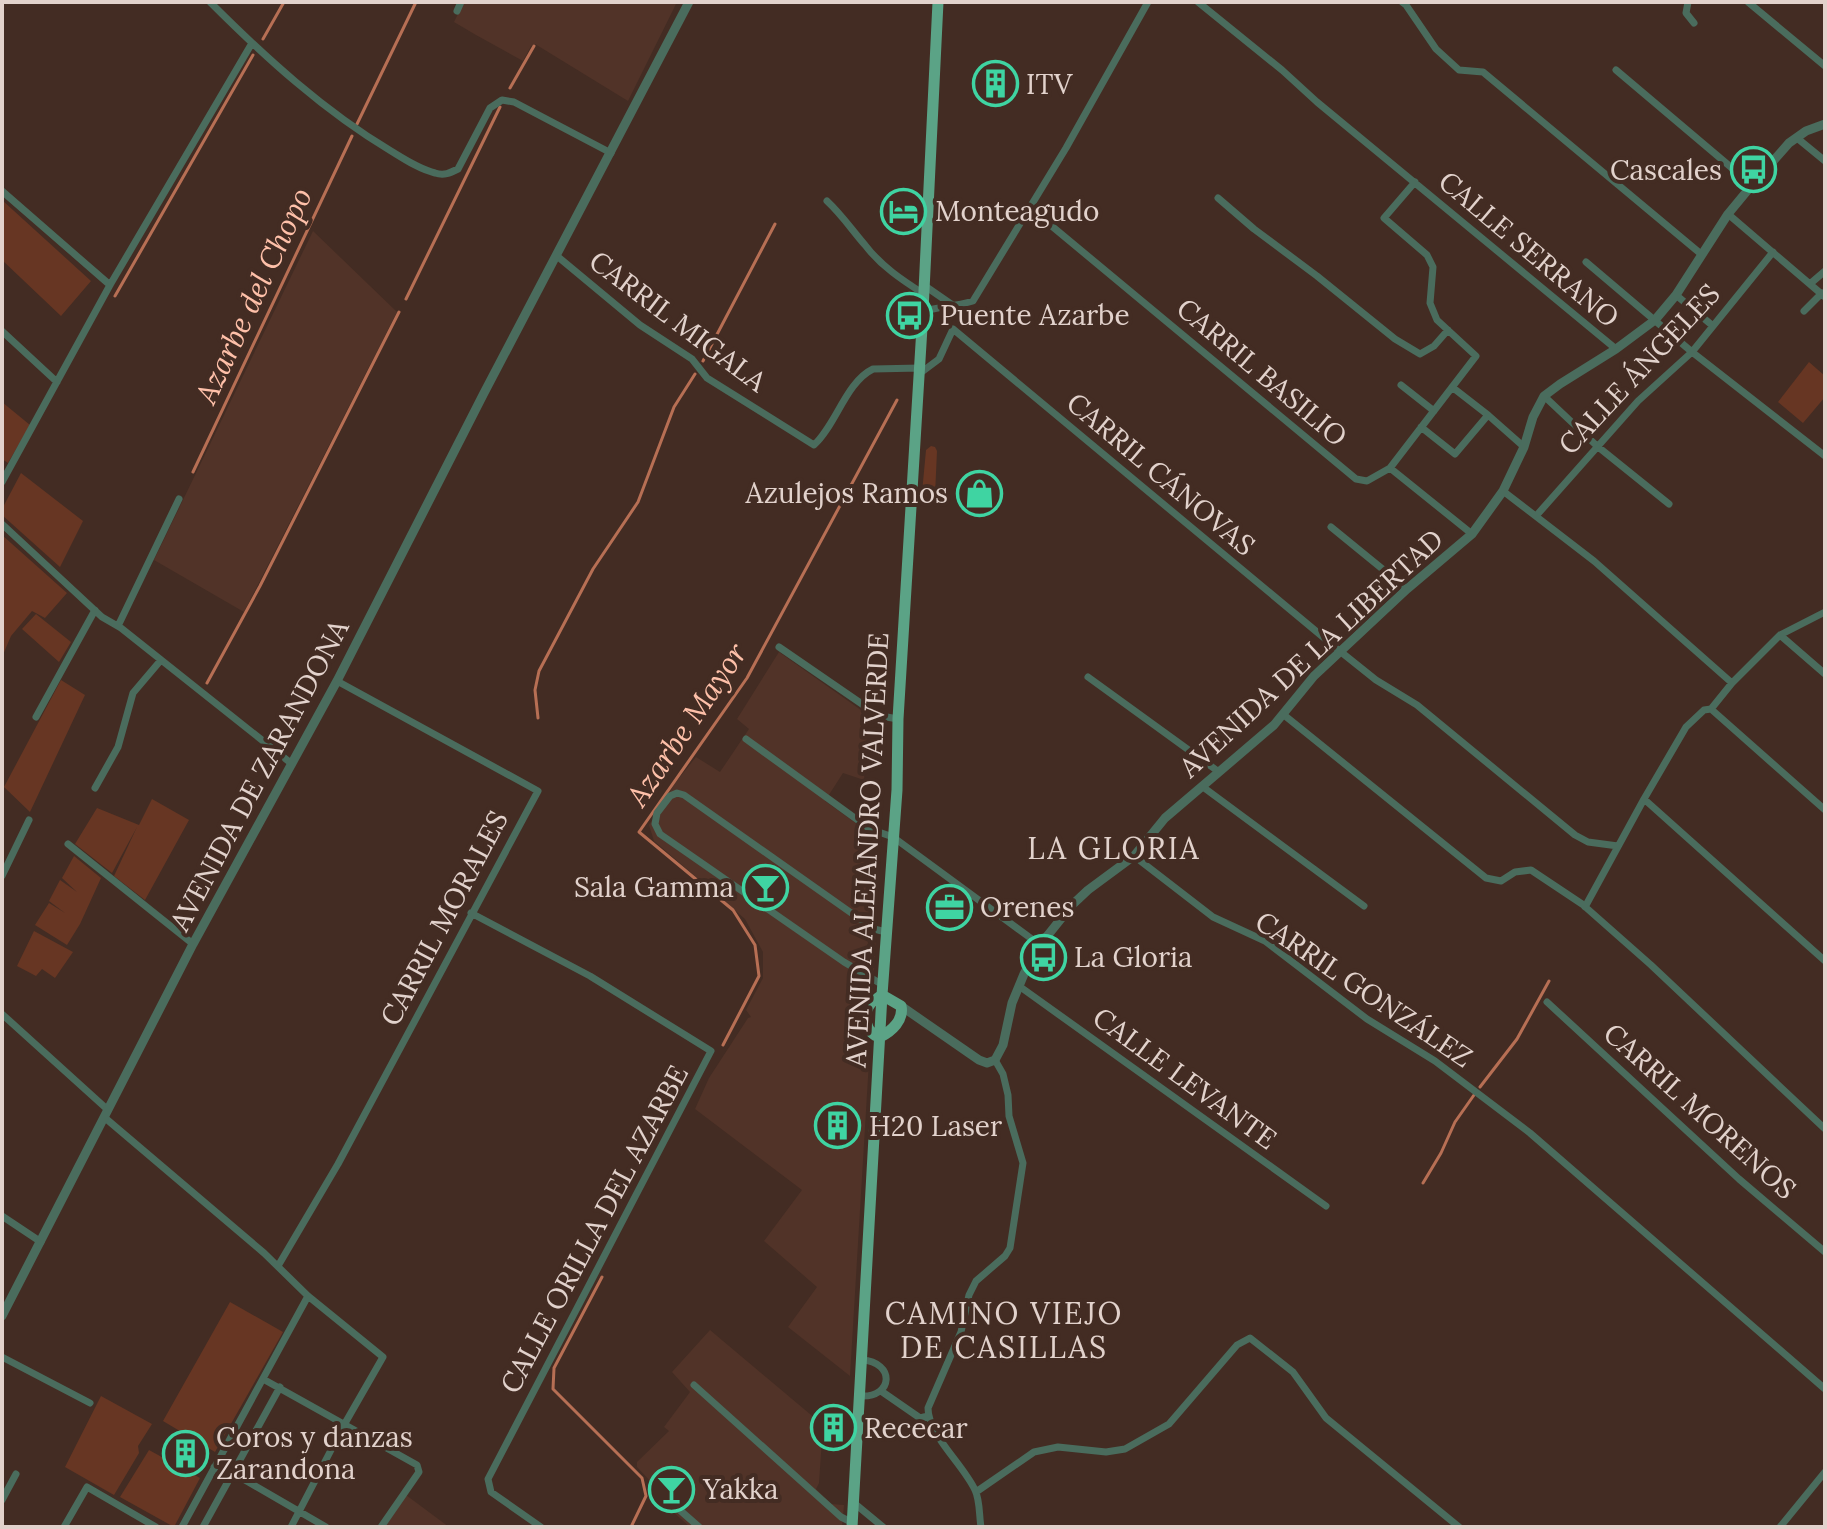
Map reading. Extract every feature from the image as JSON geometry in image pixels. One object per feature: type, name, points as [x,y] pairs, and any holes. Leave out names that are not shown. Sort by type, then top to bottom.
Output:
[{"type":"main road","points":[[923,311],[938,2]]},
{"type":"main road","name":"AVENIDA ALEJANDRO VALVERDE","points":[[852,1525],[923,311]]},
{"type":"main road","points":[[880,1037],[898,1023],[902,1015],[901,1006],[883,990]]},
{"type":"street","points":[[210,2],[252,43],[339,117],[416,165],[435,173],[449,174],[458,169],[490,108],[502,100],[514,102],[611,153]]},
{"type":"street","points":[[457,11],[461,2]]},
{"type":"street","name":"AVENIDA DE ZARANDONA","points":[[2,1316],[193,944],[337,681],[689,2]]},
{"type":"street","points":[[923,311],[973,301],[1066,148],[1148,2]]},
{"type":"street","name":"CALLE SERRANO","points":[[1198,2],[1616,349]]},
{"type":"street","points":[[1402,2],[1436,49],[1459,70],[1483,72],[1701,254]]},
{"type":"street","points":[[1688,2],[1685,11],[1694,23]]},
{"type":"street","points":[[1748,2],[1825,66]]},
{"type":"street","points":[[2,482],[110,285],[252,43]]},
{"type":"street","points":[[1616,70],[1752,185]]},
{"type":"street","points":[[1669,504],[1597,446],[1544,396],[1655,320],[1676,295],[1728,214],[1752,185],[1789,143],[1806,131],[1825,124]]},
{"type":"street","points":[[1797,138],[1825,161]]},
{"type":"street","points":[[1415,182],[1384,218],[1427,255],[1433,267],[1430,303],[1437,320],[1476,356],[1390,468],[1472,534]]},
{"type":"street","points":[[2,191],[110,285]]},
{"type":"street","points":[[1218,198],[1415,353],[1420,354],[1434,346],[1448,330]]},
{"type":"street","points":[[827,201],[886,268],[956,306]]},
{"type":"street","name":"CARRIL BASILIO","points":[[1030,208],[1356,479],[1367,481],[1390,468]]},
{"type":"street","points":[[1728,214],[1823,295],[1804,311]]},
{"type":"street","name":"CALLE ÁNGELES","points":[[1536,516],[1638,401],[1692,352],[1773,252]]},
{"type":"street","name":"CARRIL MIGALA","points":[[557,256],[640,325],[692,359],[707,378],[814,445],[866,372],[873,369],[919,371]]},
{"type":"street","points":[[1586,262],[1692,352],[1825,456]]},
{"type":"street","points":[[1811,283],[1825,271]]},
{"type":"street","points":[[1676,295],[1713,326]]},
{"type":"street","name":"CARRIL CÁNOVAS","points":[[919,371],[939,359],[953,329],[1341,652],[1376,680],[1417,705],[1575,835],[1588,842],[1618,846]]},
{"type":"street","points":[[2,331],[57,382]]},
{"type":"street","points":[[1401,385],[1434,411]]},
{"type":"street","points":[[1452,387],[1505,428],[1524,447]]},
{"type":"street","name":"AVENIDA DE LA LIBERTAD","points":[[995,1060],[1003,1045],[1019,986],[1040,945],[1072,905],[1134,856],[1165,818],[1284,715],[1314,676],[1407,589],[1472,534],[1503,491],[1544,396]]},
{"type":"street","points":[[1421,427],[1455,454],[1488,415]]},
{"type":"street","points":[[1503,491],[1594,561],[1732,683]]},
{"type":"street","points":[[118,626],[179,499]]},
{"type":"street","points":[[2,524],[95,610],[292,764]]},
{"type":"street","points":[[1331,527],[1407,589]]},
{"type":"street","points":[[36,717],[95,610]]},
{"type":"street","points":[[1585,907],[1686,727],[1704,710],[1711,709],[1780,635],[1825,612]]},
{"type":"street","points":[[1780,635],[1825,674]]},
{"type":"street","points":[[779,647],[875,713],[898,719]]},
{"type":"street","points":[[95,788],[118,747],[133,693],[161,660]]},
{"type":"street","points":[[1088,677],[1219,772]]},
{"type":"street","name":"CARRIL MORALES","points":[[278,1266],[338,1164],[538,791],[337,681]]},
{"type":"street","points":[[1711,709],[1825,810]]},
{"type":"street","points":[[1284,715],[1486,878],[1501,881],[1515,872],[1531,870],[1585,907],[1825,1129]]},
{"type":"street","points":[[746,739],[870,829],[893,837],[1040,945]]},
{"type":"street","points":[[1203,787],[1364,906]]},
{"type":"street","points":[[883,990],[660,834],[655,824],[657,813],[670,796],[677,793],[684,795],[874,929],[886,932]]},
{"type":"street","points":[[1644,799],[1825,961]]},
{"type":"street","points":[[2,876],[29,820]]},
{"type":"street","points":[[68,844],[193,944]]},
{"type":"street","name":"CARRIL GONZÁLEZ","points":[[1134,856],[1213,917],[1265,941],[1367,1019],[1435,1061],[1530,1133],[1825,1389]]},
{"type":"street","name":"CALLE ORILLA DEL AZARBE","points":[[471,913],[590,976],[711,1051],[488,1479],[491,1492],[541,1527]]},
{"type":"street","name":"CALLE LEVANTE","points":[[1019,986],[1326,1206]]},
{"type":"street","name":"CARRIL MORENOS","points":[[1547,1002],[1739,1179],[1825,1252]]},
{"type":"street","points":[[901,1006],[979,1060],[987,1063],[995,1060],[1003,1074],[1009,1116],[1023,1163],[1010,1248],[976,1281],[969,1295],[961,1332],[928,1408],[935,1431],[976,1492],[981,1527]]},
{"type":"street","points":[[2,1014],[106,1114],[308,1296],[383,1357],[291,1527]]},
{"type":"street","points":[[898,1023],[916,1017]]},
{"type":"street","points":[[2,1216],[41,1242]]},
{"type":"street","points":[[182,1527],[308,1296]]},
{"type":"street","points":[[976,1492],[1034,1452],[1058,1447],[1106,1452],[1125,1449],[1169,1424],[1237,1345],[1250,1338],[1293,1372],[1326,1418],[1459,1527]]},
{"type":"street","points":[[2,1357],[90,1403]]},
{"type":"street","points":[[860,1396],[881,1391],[886,1380],[876,1362],[862,1360]]},
{"type":"street","points":[[263,1379],[417,1465],[419,1472],[381,1527]]},
{"type":"street","points":[[694,1385],[852,1525]]},
{"type":"street","points":[[203,1527],[280,1387]]},
{"type":"street","points":[[881,1391],[920,1418],[928,1416]]},
{"type":"street","points":[[214,1467],[233,1473],[326,1527]]},
{"type":"street","points":[[1780,1527],[1825,1472]]},
{"type":"street","points":[[2,1500],[16,1474]]},
{"type":"street","points":[[66,1526],[87,1487],[156,1527]]},
{"type":"street","points":[[658,1491],[699,1527]]},
{"type":"street","points":[[854,1503],[883,1527]]},
{"type":"shaded area","points":[[464,2],[677,2],[628,101],[535,44],[523,61],[454,22]]},
{"type":"shaded area","points":[[2,200],[91,281],[61,316],[2,260]]},
{"type":"shaded area","points":[[313,231],[397,312],[244,612],[154,560]]},
{"type":"shaded area","points":[[1809,362],[1825,376],[1825,397],[1803,423],[1778,402]]},
{"type":"shaded area","points":[[2,402],[30,425],[8,463],[2,459]]},
{"type":"shaded area","points":[[931,446],[937,451],[935,495],[927,498],[922,493],[926,450]]},
{"type":"shaded area","points":[[21,473],[83,521],[60,567],[2,515],[2,509]]},
{"type":"shaded area","points":[[2,535],[67,593],[45,618],[32,611],[11,636],[2,657]]},
{"type":"shaded area","points":[[36,614],[71,642],[59,662],[22,629]]},
{"type":"shaded area","points":[[779,652],[868,715],[864,780],[843,773],[825,801],[875,837],[873,987],[868,997],[859,999],[857,1032],[868,1040],[869,1061],[850,1376],[788,1327],[817,1287],[764,1241],[802,1190],[695,1109],[709,1078],[751,1017],[746,1010],[763,978],[763,952],[745,919],[654,841],[649,825],[675,783],[696,757],[720,772],[749,729],[737,719]]},
{"type":"shaded area","points":[[61,680],[85,695],[30,812],[4,787]]},
{"type":"shaded area","points":[[152,799],[189,820],[145,900],[114,876],[137,827],[112,873],[75,844],[97,808],[139,825]]},
{"type":"shaded area","points":[[74,856],[101,878],[67,945],[35,925],[49,903],[65,913],[49,901],[60,880],[77,892],[62,878]]},
{"type":"shaded area","points":[[34,931],[73,952],[55,978],[42,969],[36,976],[17,966]]},
{"type":"shaded area","points":[[230,1302],[283,1332],[215,1452],[163,1421]]},
{"type":"shaded area","points":[[710,1330],[823,1425],[816,1489],[831,1504],[844,1505],[842,1527],[690,1527],[653,1494],[651,1482],[637,1467],[637,1462],[669,1431],[664,1427],[690,1392],[672,1372]]},
{"type":"shaded area","points":[[101,1396],[152,1424],[114,1495],[65,1467]]},
{"type":"shaded area","points":[[149,1450],[200,1478],[174,1527],[120,1497]]},
{"type":"shaded area","points":[[406,1495],[449,1527],[385,1527]]},
{"type":"waterway","points":[[263,39],[284,2]]},
{"type":"waterway","name":"Azarbe del Chopo","points":[[357,124],[416,2]]},
{"type":"waterway","points":[[510,88],[534,46]]},
{"type":"waterway","points":[[115,296],[253,55]]},
{"type":"waterway","points":[[406,299],[500,107]]},
{"type":"waterway","name":"Azarbe del Chopo","points":[[193,472],[352,136]]},
{"type":"waterway","points":[[703,361],[775,224]]},
{"type":"waterway","points":[[207,683],[260,586],[399,312]]},
{"type":"waterway","points":[[538,718],[535,690],[539,671],[593,569],[638,502],[674,407],[695,374]]},
{"type":"waterway","name":"Azarbe Mayor","points":[[723,1045],[759,976],[755,945],[733,910],[639,832],[747,678],[897,400]]},
{"type":"waterway","points":[[1480,1087],[1517,1039],[1549,981]]},
{"type":"waterway","points":[[1423,1183],[1455,1122],[1474,1095]]},
{"type":"waterway","name":"Azarbe Mayor","points":[[602,1277],[554,1368],[553,1389],[642,1478],[646,1496],[631,1527]]},
{"type":"place","name":"ITV","points":[[995,84]]},
{"type":"place","name":"Cascales","points":[[1753,170]]},
{"type":"place","name":"Monteagudo","points":[[904,211]]},
{"type":"place","name":"Puente Azarbe","points":[[909,315]]},
{"type":"place","name":"Azulejos Ramos","points":[[979,493]]},
{"type":"place","name":"Sala Gamma","points":[[765,887]]},
{"type":"place","name":"Orenes","points":[[949,907]]},
{"type":"place","name":"La Gloria","points":[[1043,957]]},
{"type":"place","name":"H20 Laser","points":[[838,1126]]},
{"type":"place","name":"Rececar","points":[[833,1428]]},
{"type":"place","name":"Coros y danzas Zarandona","points":[[185,1453]]},
{"type":"place","name":"Yakka","points":[[672,1489]]},
{"type":"district","name":"LA GLORIA","points":[[1114,849]]},
{"type":"district","name":"CAMINO VIEJO DE CASILLAS","points":[[1004,1331]]}]
